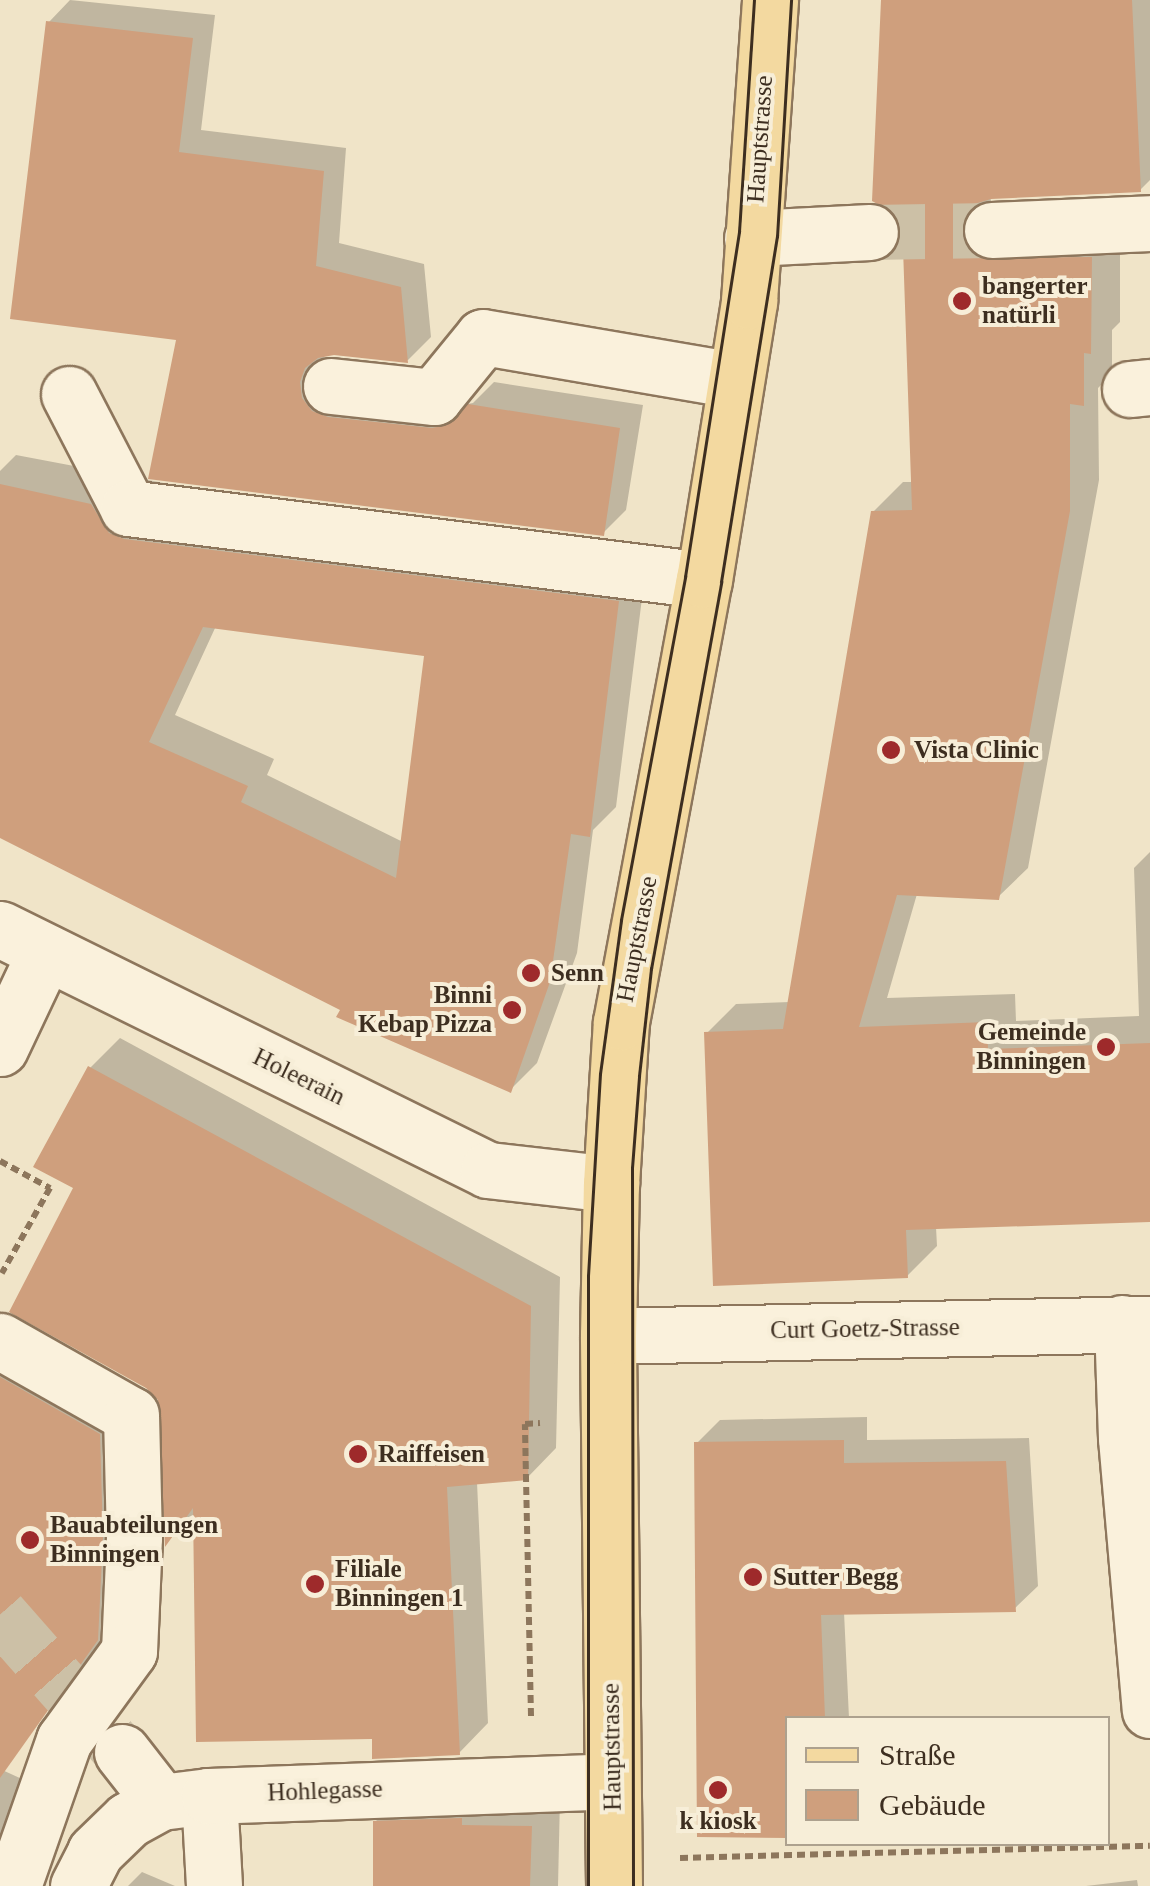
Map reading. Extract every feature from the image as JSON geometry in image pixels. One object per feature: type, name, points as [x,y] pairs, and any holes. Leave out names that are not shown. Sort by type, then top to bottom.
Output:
[{"type":"main road","name":"Hauptstrasse","points":[[614,1872],[608,1336],[610,1184],[621,1022],[704,580],[748,301],[770,0]]},
{"type":"street","points":[[992,230],[1150,223]]},
{"type":"street","points":[[752,238],[870,232]]},
{"type":"street","points":[[331,386],[434,397],[483,337],[735,380]]},
{"type":"street","points":[[69,394],[128,508],[704,580]]},
{"type":"street","points":[[0,1048],[23,941]]},
{"type":"street","name":"Holeerain","points":[[23,941],[488,1170],[610,1184]]},
{"type":"street","name":"Curt Goetz-Strasse","points":[[608,1336],[1136,1323],[1150,1710]]},
{"type":"street","points":[[0,1341],[131,1415],[134,1537],[129,1651],[64,1740],[13,1886]]},
{"type":"street","points":[[122,1752],[185,1799],[214,1886]]},
{"type":"street","name":"Hohlegasse","points":[[185,1799],[612,1780]]},
{"type":"street","points":[[86,1869],[128,1820],[185,1799]]},
{"type":"path","points":[[0,1161],[50,1188],[0,1276]]},
{"type":"path","points":[[531,1718],[526,1424],[552,1422]]},
{"type":"path","points":[[614,1872],[1150,1846]]},
{"type":"building","points":[[881,0],[1132,0],[1141,192],[991,199],[974,204],[964,216],[961,232],[965,246],[978,258],[1092,257],[1091,354],[1084,353],[1084,406],[1070,404],[1070,511],[999,900],[897,895],[859,1027],[987,1022],[988,1049],[1150,1043],[1150,1222],[906,1230],[908,1278],[713,1286],[704,1032],[783,1029],[871,511],[912,510],[903,248],[896,248],[901,229],[896,214],[872,201]]},
{"type":"building","points":[[46,21],[193,38],[179,152],[324,171],[316,266],[401,287],[408,363],[334,355],[318,358],[305,368],[300,382],[302,398],[312,411],[328,417],[432,428],[447,425],[468,404],[620,428],[604,536],[148,479],[176,340],[10,319]]},
{"type":"building","points":[[0,484],[91,504],[109,533],[124,539],[619,601],[590,837],[571,834],[550,982],[511,1093],[336,1017],[340,1010],[0,838]],"holes":[[[203,627],[424,656],[396,878],[241,802],[248,786],[149,742]]]},
{"type":"building","points":[[88,1066],[531,1306],[528,1480],[447,1487],[460,1755],[372,1759],[372,1739],[196,1742],[193,1508],[165,1547],[158,1400],[146,1388],[9,1312],[73,1188],[33,1167]]},
{"type":"building","points":[[0,1377],[100,1434],[103,1537],[98,1640],[0,1778]]},
{"type":"building","points":[[844,1440],[844,1463],[1006,1461],[1016,1612],[821,1615],[825,1716],[785,1716],[785,1838],[697,1837],[694,1442]]},
{"type":"building","points":[[462,1818],[462,1825],[532,1826],[530,1886],[373,1886],[373,1821]]},
{"type":"tunnel","points":[[870,232],[992,230]]},
{"type":"tunnel","points":[[0,1614],[116,1746]]},
{"type":"tram line","points":[[588,1886],[588,1276],[600,1074],[621,920],[685,577],[739,232],[754,0]]},
{"type":"tram line","points":[[633,1886],[632,1168],[639,1076],[651,969],[721,582],[777,237],[791,0]]},
{"type":"place","name":"bangerter natürli","points":[[962,301]]},
{"type":"place","name":"Vista Clinic","points":[[891,750]]},
{"type":"place","name":"Senn","points":[[531,973]]},
{"type":"place","name":"Binni Kebap Pizza","points":[[512,1010]]},
{"type":"place","name":"Gemeinde Binningen","points":[[1106,1047]]},
{"type":"place","name":"Raiffeisen","points":[[358,1454]]},
{"type":"place","name":"Bauabteilungen Binningen","points":[[30,1540]]},
{"type":"place","name":"Sutter Begg","points":[[753,1577]]},
{"type":"place","name":"Filiale Binningen 1","points":[[315,1584]]},
{"type":"place","name":"k kiosk","points":[[718,1790]]}]
